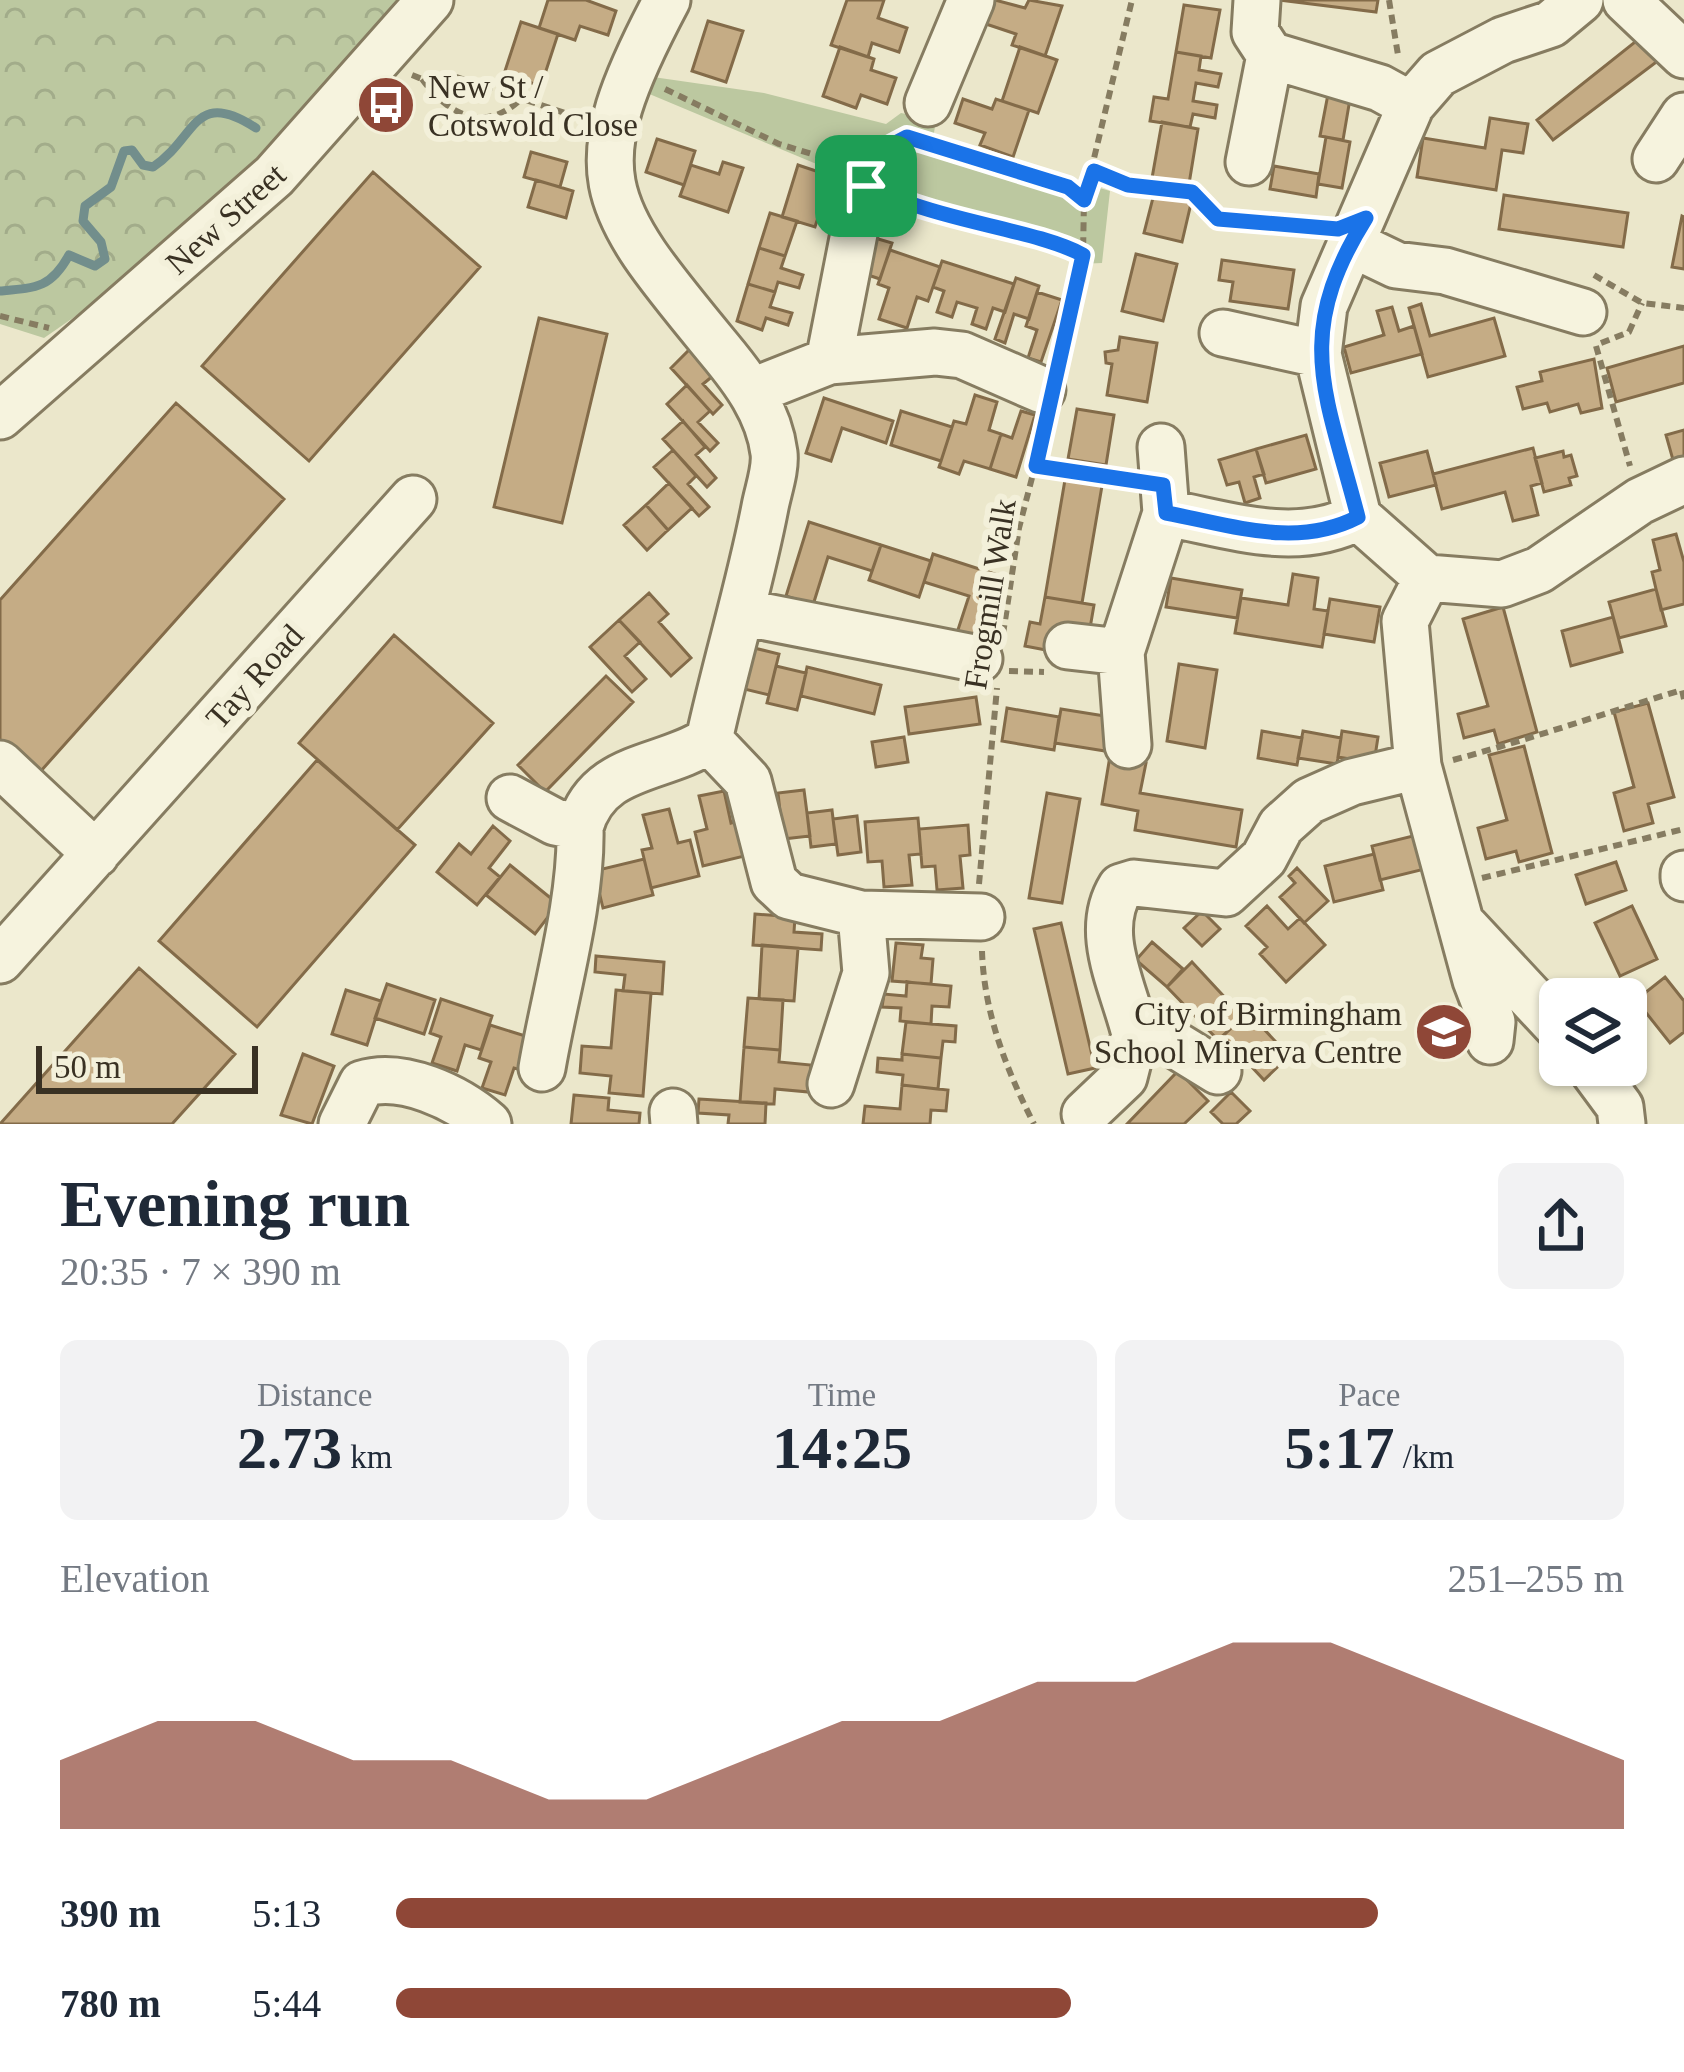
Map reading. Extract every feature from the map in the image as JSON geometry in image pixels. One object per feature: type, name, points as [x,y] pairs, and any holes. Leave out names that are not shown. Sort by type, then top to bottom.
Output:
[{"type":"street","name":"New Street","points":[[0,416],[402,70],[430,0]]},
{"type":"street","points":[[542,1068],[567,921],[581,875],[580,827],[586,804],[602,785],[688,754],[710,740],[775,454],[754,391],[626,232],[611,188],[608,148],[629,72],[667,0]]},
{"type":"street","points":[[928,103],[971,0]]},
{"type":"street","points":[[1257,0],[1255,32],[1270,55],[1380,88],[1411,105]]},
{"type":"street","points":[[1580,0],[1551,24],[1502,40],[1438,74],[1411,105],[1324,306],[1318,354],[1358,517],[1427,578],[1502,584],[1539,570],[1640,501],[1684,480]]},
{"type":"street","points":[[1626,0],[1684,55]]},
{"type":"street","points":[[1250,162],[1270,55]]},
{"type":"street","points":[[1656,158],[1684,116]]},
{"type":"street","points":[[829,361],[868,194]]},
{"type":"street","points":[[1358,231],[1396,265],[1445,271],[1589,327]]},
{"type":"street","points":[[1223,333],[1318,354]]},
{"type":"street","points":[[754,391],[829,361],[935,352],[962,355],[1049,396]]},
{"type":"street","points":[[1128,745],[1121,652],[1164,482],[1290,536],[1328,533],[1358,517]]},
{"type":"street","name":"Tay Road","points":[[0,960],[413,499]]},
{"type":"street","points":[[1427,578],[1405,621],[1418,766],[1454,904],[1492,1022],[1490,1041]]},
{"type":"street","points":[[741,612],[993,656]]},
{"type":"street","points":[[1068,646],[1121,652]]},
{"type":"street","points":[[710,740],[748,781],[774,882],[789,896],[862,914],[981,917]]},
{"type":"street","points":[[0,764],[96,854]]},
{"type":"street","points":[[1085,1114],[1124,1077],[1135,1034],[1105,932],[1110,904],[1121,887],[1134,883],[1226,893],[1264,858],[1281,826],[1309,801],[1352,782],[1418,766]]},
{"type":"street","points":[[510,798],[555,822],[580,827]]},
{"type":"street","points":[[1454,904],[1539,1004]]},
{"type":"street","points":[[831,1084],[866,973],[862,914]]},
{"type":"street","points":[[1135,1034],[1161,1036],[1218,1071]]},
{"type":"street","points":[[341,1124],[362,1084],[386,1076],[459,1104],[488,1124]]},
{"type":"street","points":[[1604,1086],[1620,1107],[1622,1124]]},
{"type":"path","name":"Frogmill Walk","points":[[1034,1124],[1012,1081],[984,993],[978,852],[993,656],[1083,255],[1084,200],[1132,0]]},
{"type":"path","points":[[402,70],[450,75],[613,129]]},
{"type":"path","points":[[402,70],[443,108],[475,118],[505,115],[521,99]]},
{"type":"path","points":[[629,72],[779,144],[852,166],[868,194],[993,229],[1053,239],[1083,255]]},
{"type":"path","points":[[852,166],[907,137],[1068,187],[1084,200]]},
{"type":"path","points":[[1094,171],[1128,185],[1192,192],[1218,219],[1358,231]]},
{"type":"path","points":[[1589,327],[1640,501]]},
{"type":"path","points":[[1036,466],[1164,482]]},
{"type":"path","points":[[1418,766],[1573,728],[1598,715],[1682,690],[1684,699]]},
{"type":"path","points":[[1454,904],[1684,829]]},
{"type":"green space","points":[[0,0],[398,0],[318,92],[188,224],[44,338],[0,324]]},
{"type":"green space","points":[[653,77],[764,93],[886,124],[901,113],[936,120],[933,139],[1110,191],[1102,263],[1078,264],[1018,232],[989,230],[890,203],[881,219],[855,207],[838,173],[647,93]]},
{"type":"building","points":[[548,0],[586,0],[616,11],[608,35],[580,26],[575,40],[539,28]]},
{"type":"building","points":[[847,0],[884,0],[878,18],[907,28],[899,52],[872,43],[868,57],[831,45]]},
{"type":"building","points":[[995,0],[1025,8],[1029,0],[1062,6],[1045,56],[1012,45],[1016,34],[986,24]]},
{"type":"building","points":[[1279,0],[1378,0],[1376,12]]},
{"type":"building","points":[[1184,5],[1220,10],[1211,58],[1176,52]]},
{"type":"building","points":[[708,21],[743,31],[726,82],[692,71]]},
{"type":"building","points":[[521,22],[558,34],[541,86],[504,74]]},
{"type":"building","points":[[1645,34],[1663,57],[1553,140],[1537,120]]},
{"type":"building","points":[[840,47],[874,59],[871,70],[896,78],[887,104],[861,95],[856,108],[823,96]]},
{"type":"building","points":[[1020,47],[1057,60],[1038,113],[1002,101]]},
{"type":"building","points":[[1176,52],[1201,56],[1199,70],[1221,74],[1218,87],[1196,83],[1193,101],[1217,105],[1215,118],[1193,114],[1190,127],[1150,121],[1154,97],[1168,99]]},
{"type":"building","points":[[1329,89],[1351,93],[1343,140],[1320,136]]},
{"type":"building","points":[[963,99],[992,109],[996,99],[1029,110],[1013,157],[980,145],[985,133],[955,123]]},
{"type":"building","points":[[1490,118],[1528,124],[1523,153],[1502,150],[1496,190],[1417,177],[1423,138],[1485,148]]},
{"type":"building","points":[[1162,122],[1198,129],[1189,184],[1152,178]]},
{"type":"building","points":[[1326,137],[1350,142],[1342,188],[1318,184]]},
{"type":"building","points":[[657,139],[695,151],[684,185],[646,172]]},
{"type":"building","points":[[531,152],[567,162],[560,187],[524,177]]},
{"type":"building","points":[[723,162],[743,168],[728,212],[680,196],[691,165],[719,174]]},
{"type":"building","points":[[798,165],[831,176],[815,227],[782,217]]},
{"type":"building","points":[[1274,166],[1319,174],[1316,197],[1270,189]]},
{"type":"building","points":[[373,172],[480,267],[309,461],[202,366]]},
{"type":"building","points":[[536,180],[573,191],[566,218],[528,207]]},
{"type":"building","points":[[1155,190],[1192,199],[1182,242],[1144,233]]},
{"type":"building","points":[[1504,195],[1628,213],[1623,247],[1499,229]]},
{"type":"building","points":[[770,213],[797,221],[785,256],[759,248]]},
{"type":"building","points":[[1684,217],[1684,269],[1672,267]]},
{"type":"building","points":[[868,236],[892,243],[880,279],[856,271]]},
{"type":"building","points":[[759,248],[785,256],[781,268],[803,275],[799,288],[778,282],[775,292],[748,284]]},
{"type":"building","points":[[890,250],[940,267],[928,301],[917,297],[907,328],[879,319],[889,288],[878,284]]},
{"type":"building","points":[[1136,254],[1177,264],[1163,321],[1122,311]]},
{"type":"building","points":[[1222,260],[1294,270],[1288,309],[1230,301],[1233,282],[1219,280]]},
{"type":"building","points":[[942,261],[1014,284],[1005,312],[993,308],[986,329],[972,324],[977,308],[957,302],[952,317],[937,312],[944,291],[933,287]]},
{"type":"building","points":[[1016,278],[1039,286],[1029,319],[1014,314],[1005,343],[995,339]]},
{"type":"building","points":[[748,284],[775,292],[770,307],[792,313],[788,325],[766,318],[762,330],[737,321]]},
{"type":"building","points":[[1037,292],[1062,300],[1041,362],[1028,358],[1037,330],[1026,326]]},
{"type":"building","points":[[1421,304],[1430,336],[1494,318],[1505,356],[1428,377],[1409,308]]},
{"type":"building","points":[[1392,307],[1399,331],[1414,326],[1422,354],[1351,373],[1344,347],[1384,335],[1377,311]]},
{"type":"building","points":[[539,318],[607,334],[562,523],[494,507]]},
{"type":"building","points":[[1120,337],[1157,343],[1147,402],[1107,395],[1112,364],[1106,363],[1105,352],[1118,350]]},
{"type":"building","points":[[1684,346],[1684,383],[1616,402],[1607,368]]},
{"type":"building","points":[[690,349],[714,375],[703,384],[722,405],[713,414],[671,368]]},
{"type":"building","points":[[1594,359],[1602,408],[1581,413],[1578,404],[1550,412],[1547,403],[1523,409],[1517,387],[1542,381],[1540,372]]},
{"type":"building","points":[[687,385],[710,411],[698,422],[718,443],[710,451],[667,404]]},
{"type":"building","points":[[975,395],[997,402],[989,430],[1001,434],[990,469],[964,461],[959,474],[939,467],[954,421],[966,424]]},
{"type":"building","points":[[824,398],[893,421],[886,443],[842,428],[831,461],[806,453]]},
{"type":"building","points":[[176,403],[284,499],[23,791],[0,770],[0,600]]},
{"type":"building","points":[[1077,409],[1114,415],[1106,465],[1068,459]]},
{"type":"building","points":[[901,411],[952,427],[941,461],[891,445]]},
{"type":"building","points":[[1021,411],[1035,415],[1016,477],[990,469],[1001,434],[1012,438]]},
{"type":"building","points":[[683,421],[705,447],[696,455],[716,478],[707,487],[663,439]]},
{"type":"building","points":[[1684,430],[1684,457],[1673,460],[1666,435]]},
{"type":"building","points":[[1306,435],[1316,469],[1266,483],[1256,449]]},
{"type":"building","points":[[1533,448],[1542,483],[1531,486],[1538,515],[1513,521],[1505,492],[1442,509],[1433,474]]},
{"type":"building","points":[[1256,449],[1264,474],[1254,477],[1260,498],[1245,503],[1239,482],[1227,485],[1219,460]]},
{"type":"building","points":[[673,450],[696,476],[688,484],[709,507],[699,516],[654,467]]},
{"type":"building","points":[[1427,451],[1436,485],[1389,497],[1380,463]]},
{"type":"building","points":[[1563,451],[1564,457],[1571,455],[1577,476],[1569,478],[1571,485],[1544,492],[1535,458]]},
{"type":"building","points":[[1066,474],[1103,480],[1082,603],[1045,597]]},
{"type":"building","points":[[669,483],[692,508],[668,530],[646,505]]},
{"type":"building","points":[[646,505],[668,530],[647,550],[624,525]]},
{"type":"building","points":[[809,522],[881,545],[872,571],[828,557],[813,605],[786,596]]},
{"type":"building","points":[[1676,534],[1684,562],[1684,604],[1661,610],[1652,572],[1660,570],[1653,540]]},
{"type":"building","points":[[881,545],[931,561],[919,597],[869,580]]},
{"type":"building","points":[[933,554],[1004,577],[981,650],[954,642],[969,596],[924,582]]},
{"type":"building","points":[[1293,574],[1318,578],[1314,609],[1328,611],[1322,647],[1235,633],[1241,598],[1288,605]]},
{"type":"building","points":[[1171,578],[1242,590],[1237,618],[1166,607]]},
{"type":"building","points":[[1656,589],[1666,626],[1619,638],[1609,602]]},
{"type":"building","points":[[649,593],[668,614],[659,622],[691,658],[671,676],[619,620]]},
{"type":"building","points":[[1045,597],[1094,605],[1089,634],[1054,629],[1051,651],[1025,646],[1030,622],[1040,624]]},
{"type":"building","points":[[1330,599],[1380,607],[1374,642],[1324,634]]},
{"type":"building","points":[[1503,607],[1537,732],[1498,744],[1494,730],[1464,738],[1458,714],[1488,706],[1463,619]]},
{"type":"building","points":[[1613,617],[1622,652],[1571,666],[1562,631]]},
{"type":"building","points":[[619,620],[640,642],[625,656],[646,679],[632,692],[590,647]]},
{"type":"building","points":[[394,635],[493,723],[397,830],[299,743]]},
{"type":"building","points":[[750,647],[779,654],[769,695],[740,688]]},
{"type":"building","points":[[1179,664],[1217,670],[1205,748],[1167,741]]},
{"type":"building","points":[[776,666],[806,673],[797,710],[767,703]]},
{"type":"building","points":[[807,667],[881,685],[874,714],[801,696]]},
{"type":"building","points":[[606,676],[633,702],[545,792],[518,765]]},
{"type":"building","points":[[976,697],[980,724],[909,734],[905,707]]},
{"type":"building","points":[[1648,703],[1674,797],[1648,804],[1653,823],[1624,831],[1614,793],[1634,787],[1614,712]]},
{"type":"building","points":[[1007,708],[1059,717],[1054,750],[1002,741]]},
{"type":"building","points":[[1061,709],[1111,717],[1105,751],[1055,743]]},
{"type":"building","points":[[1262,731],[1302,738],[1297,765],[1258,758]]},
{"type":"building","points":[[1303,731],[1341,738],[1337,764],[1298,758]]},
{"type":"building","points":[[1342,731],[1378,737],[1374,763],[1338,757]]},
{"type":"building","points":[[904,737],[908,762],[876,767],[872,742]]},
{"type":"building","points":[[1524,746],[1552,853],[1519,862],[1516,851],[1486,859],[1478,828],[1507,820],[1489,755]]},
{"type":"building","points":[[1110,756],[1146,763],[1140,793],[1242,810],[1236,847],[1135,830],[1138,811],[1102,804]]},
{"type":"building","points":[[317,760],[415,845],[257,1027],[159,941]]},
{"type":"building","points":[[804,790],[810,836],[783,839],[778,793]]},
{"type":"building","points":[[724,791],[731,823],[745,819],[753,854],[703,866],[695,832],[707,829],[699,796]]},
{"type":"building","points":[[1047,793],[1080,799],[1062,903],[1029,898]]},
{"type":"building","points":[[669,809],[678,843],[690,840],[699,876],[651,888],[642,850],[652,848],[643,815]]},
{"type":"building","points":[[832,810],[836,844],[811,847],[807,813]]},
{"type":"building","points":[[857,816],[861,852],[838,855],[833,819]]},
{"type":"building","points":[[918,818],[921,854],[909,855],[912,885],[884,887],[882,861],[868,862],[865,822]]},
{"type":"building","points":[[968,825],[970,855],[960,856],[963,888],[937,890],[935,866],[922,867],[919,829]]},
{"type":"building","points":[[493,826],[510,841],[489,868],[500,877],[477,905],[437,872],[459,844],[471,854]]},
{"type":"building","points":[[1421,834],[1429,868],[1380,880],[1372,846]]},
{"type":"building","points":[[1374,854],[1383,890],[1334,902],[1325,866]]},
{"type":"building","points":[[644,859],[653,895],[603,908],[594,871]]},
{"type":"building","points":[[1616,862],[1626,890],[1586,904],[1576,875]]},
{"type":"building","points":[[510,865],[558,904],[535,934],[486,895]]},
{"type":"building","points":[[1297,868],[1328,901],[1304,923],[1280,897],[1295,883],[1289,876]]},
{"type":"building","points":[[1267,906],[1288,929],[1300,918],[1325,945],[1286,982],[1260,954],[1267,947],[1246,926]]},
{"type":"building","points":[[1632,906],[1657,959],[1620,976],[1595,923]]},
{"type":"building","points":[[1202,911],[1220,929],[1202,946],[1184,928]]},
{"type":"building","points":[[755,914],[795,917],[794,932],[822,934],[821,950],[753,945]]},
{"type":"building","points":[[1061,923],[1095,1068],[1068,1074],[1034,929]]},
{"type":"building","points":[[1152,942],[1183,969],[1167,987],[1136,960]]},
{"type":"building","points":[[896,943],[923,945],[921,958],[933,959],[931,984],[892,981]]},
{"type":"building","points":[[762,945],[798,948],[794,1001],[759,999]]},
{"type":"building","points":[[596,956],[664,962],[662,994],[623,991],[625,975],[595,972]]},
{"type":"building","points":[[1192,962],[1243,1017],[1218,1040],[1167,987]]},
{"type":"building","points":[[139,968],[235,1054],[172,1124],[0,1124]]},
{"type":"building","points":[[1665,977],[1684,1001],[1684,1032],[1670,1043],[1647,1014],[1647,991]]},
{"type":"building","points":[[907,982],[951,986],[949,1007],[932,1006],[931,1024],[900,1021],[901,1008],[882,1007],[884,994],[906,996]]},
{"type":"building","points":[[387,984],[435,1000],[424,1034],[375,1018]]},
{"type":"building","points":[[346,990],[381,1001],[367,1045],[332,1034]]},
{"type":"building","points":[[616,990],[651,993],[643,1096],[609,1093],[611,1076],[580,1073],[582,1046],[611,1048]]},
{"type":"building","points":[[748,998],[783,1000],[780,1050],[744,1047]]},
{"type":"building","points":[[441,999],[492,1016],[481,1050],[465,1045],[457,1071],[432,1063],[441,1037],[430,1033]]},
{"type":"building","points":[[1248,1012],[1289,1056],[1264,1080],[1223,1036]]},
{"type":"building","points":[[906,1022],[956,1026],[955,1042],[943,1041],[941,1058],[902,1054]]},
{"type":"building","points":[[490,1025],[535,1039],[525,1071],[514,1068],[505,1095],[482,1088],[491,1062],[479,1058]]},
{"type":"building","points":[[744,1047],[780,1050],[779,1062],[811,1065],[809,1092],[775,1089],[774,1104],[740,1102]]},
{"type":"building","points":[[303,1054],[334,1066],[312,1124],[281,1115]]},
{"type":"building","points":[[902,1054],[941,1058],[938,1089],[902,1085],[903,1075],[877,1072],[878,1058],[902,1060]]},
{"type":"building","points":[[1178,1071],[1208,1101],[1184,1124],[1127,1124]]},
{"type":"building","points":[[902,1085],[948,1090],[946,1111],[931,1110],[930,1124],[863,1124],[865,1106],[900,1109]]},
{"type":"building","points":[[1231,1092],[1250,1111],[1236,1124],[1223,1124],[1211,1112]]},
{"type":"building","points":[[574,1095],[609,1098],[608,1110],[640,1113],[639,1124],[571,1124]]},
{"type":"building","points":[[699,1099],[766,1103],[765,1124],[728,1124],[729,1115],[698,1113]]},
{"type":"waterway","points":[[0,291],[49,280],[69,255],[95,266],[105,259],[101,242],[83,221],[85,206],[111,187],[124,151],[132,150],[143,165],[153,167],[207,115],[220,113],[256,128]]},
{"type":"place","name":"New St / Cotswold Close","points":[[386,105]]},
{"type":"place","name":"City of Birmingham School Minerva Centre","points":[[1444,1032]]},
{"type":"route","points":[[907,137],[1068,187],[1084,200],[1094,171],[1110,173],[1128,185],[1162,185],[1192,192],[1218,219],[1338,229],[1366,218],[1350,243],[1324,306],[1318,354],[1358,517],[1328,533],[1290,536],[1166,513],[1163,485],[1036,466],[1075,310],[1083,255],[1053,239],[1021,230],[993,229],[866,186],[852,166],[907,137]]}]
